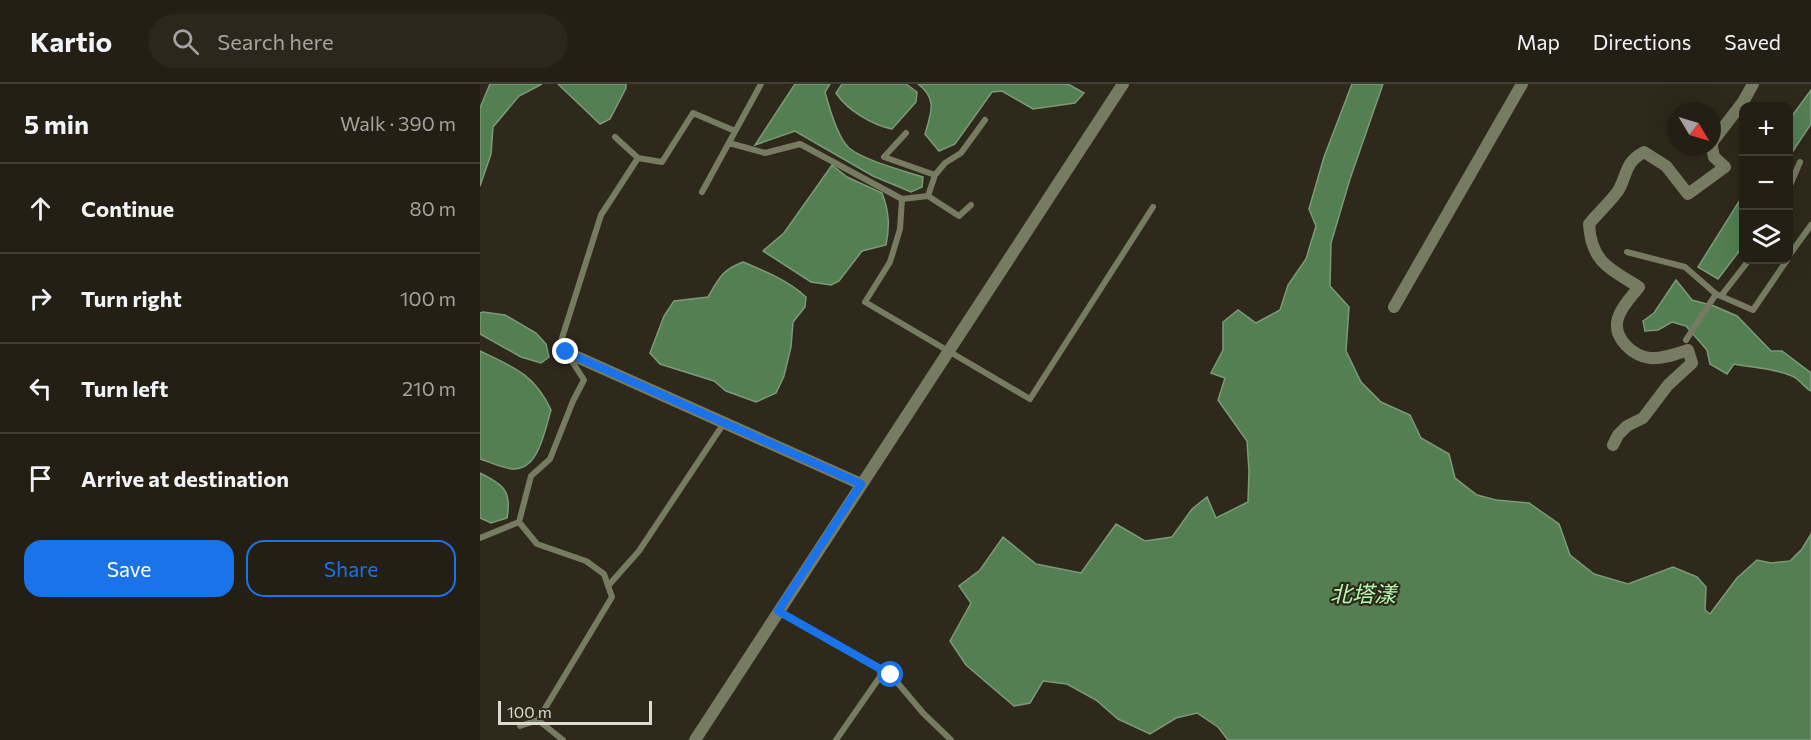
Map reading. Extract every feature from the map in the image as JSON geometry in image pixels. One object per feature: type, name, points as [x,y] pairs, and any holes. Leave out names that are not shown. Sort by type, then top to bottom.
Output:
[{"type":"street","points":[[695,740],[1123,84]]},
{"type":"street","points":[[1394,307],[1522,84]]},
{"type":"street","points":[[1721,131],[1743,102],[1753,84]]},
{"type":"street","points":[[1613,445],[1618,435],[1627,426],[1643,418],[1668,385],[1692,363],[1688,350],[1671,356],[1649,358],[1625,345],[1618,333],[1617,319],[1640,287],[1604,265],[1597,256],[1590,238],[1589,224],[1617,191],[1628,164],[1636,156],[1644,152],[1666,166],[1688,195],[1725,167],[1714,156]]},
{"type":"street","points":[[566,352],[861,484]]},
{"type":"lane","points":[[702,192],[761,84]]},
{"type":"lane","points":[[615,137],[638,158],[662,162],[693,113],[735,131]]},
{"type":"lane","points":[[928,196],[935,175],[945,163],[961,153],[985,120]]},
{"type":"lane","points":[[906,133],[884,157],[935,175]]},
{"type":"lane","points":[[729,143],[765,153],[800,144],[902,199],[928,196],[959,216],[971,206]]},
{"type":"lane","points":[[519,522],[531,476],[549,459],[584,380],[566,352],[562,338],[601,215],[638,158]]},
{"type":"lane","points":[[1793,178],[1800,162]]},
{"type":"lane","points":[[902,199],[900,229],[890,262],[865,302],[1030,399],[1153,207]]},
{"type":"lane","points":[[1793,251],[1811,225]]},
{"type":"lane","points":[[1627,252],[1685,267],[1719,295],[1753,310],[1784,264]]},
{"type":"lane","points":[[1686,340],[1712,301],[1746,264]]},
{"type":"lane","points":[[608,586],[639,551],[724,423]]},
{"type":"lane","points":[[480,538],[519,522]]},
{"type":"lane","points":[[519,522],[537,544],[586,561],[604,574],[612,597],[538,720],[520,726]]},
{"type":"lane","points":[[778,611],[891,675],[923,713],[951,740]]},
{"type":"lane","points":[[836,740],[884,672]]},
{"type":"lane","points":[[538,720],[563,740]]},
{"type":"water","points":[[490,84],[542,84],[519,96],[493,127],[491,154],[480,186],[480,108]]},
{"type":"water","points":[[558,84],[626,84],[626,88],[610,119],[600,124]]},
{"type":"water","points":[[795,84],[830,84],[825,92],[829,106],[837,129],[849,148],[874,161],[923,177],[922,187],[911,192],[873,176],[795,131],[755,145]]},
{"type":"water","points":[[842,84],[906,84],[917,92],[916,102],[892,129],[868,120],[853,111],[836,93]]},
{"type":"water","points":[[918,84],[1068,84],[1084,93],[1075,103],[1033,109],[1002,91],[992,92],[955,144],[939,151],[925,134],[931,113],[931,101]]},
{"type":"water","name":"北塔漾","points":[[1352,84],[1383,84],[1350,179],[1331,243],[1330,286],[1349,307],[1346,351],[1361,382],[1381,402],[1410,415],[1421,438],[1449,454],[1455,478],[1477,495],[1496,500],[1529,503],[1559,524],[1570,555],[1594,574],[1628,584],[1673,567],[1697,577],[1706,587],[1705,610],[1710,614],[1737,578],[1757,560],[1771,563],[1790,561],[1802,549],[1811,534],[1811,740],[1228,740],[1218,727],[1197,713],[1176,718],[1150,734],[1118,719],[1096,700],[1067,684],[1043,681],[1030,703],[1014,706],[966,665],[950,641],[971,603],[959,586],[980,570],[1003,537],[1036,564],[1081,573],[1116,524],[1145,541],[1172,537],[1192,509],[1207,497],[1216,518],[1248,502],[1247,441],[1218,400],[1225,378],[1211,373],[1223,350],[1223,322],[1238,310],[1256,323],[1280,310],[1288,285],[1306,259],[1316,226],[1309,209],[1324,157]]},
{"type":"water","points":[[1811,90],[1811,124],[1793,151],[1793,115]]},
{"type":"water","points":[[832,165],[847,177],[882,193],[887,212],[888,231],[886,245],[862,251],[839,281],[831,285],[811,282],[763,251],[784,233]]},
{"type":"water","points":[[1739,201],[1739,251],[1718,279],[1698,267]]},
{"type":"water","points":[[743,262],[784,281],[806,297],[805,307],[793,322],[791,347],[784,376],[776,393],[756,402],[726,391],[714,381],[660,364],[650,353],[664,316],[674,301],[708,297],[722,275]]},
{"type":"water","points":[[1676,280],[1692,300],[1737,316],[1771,351],[1782,351],[1811,373],[1811,391],[1795,377],[1771,370],[1734,364],[1727,374],[1710,364],[1707,350],[1686,326],[1672,322],[1658,330],[1645,331],[1643,321],[1654,313]]},
{"type":"water","points":[[480,313],[505,315],[536,333],[546,344],[549,357],[541,363],[521,357],[480,334]]},
{"type":"water","points":[[480,351],[522,373],[538,388],[551,410],[535,456],[521,468],[512,469],[480,459]]},
{"type":"water","points":[[480,473],[500,485],[507,495],[507,518],[491,523],[480,518]]},
{"type":"route","points":[[566,352],[861,484],[778,611],[891,675]]}]
